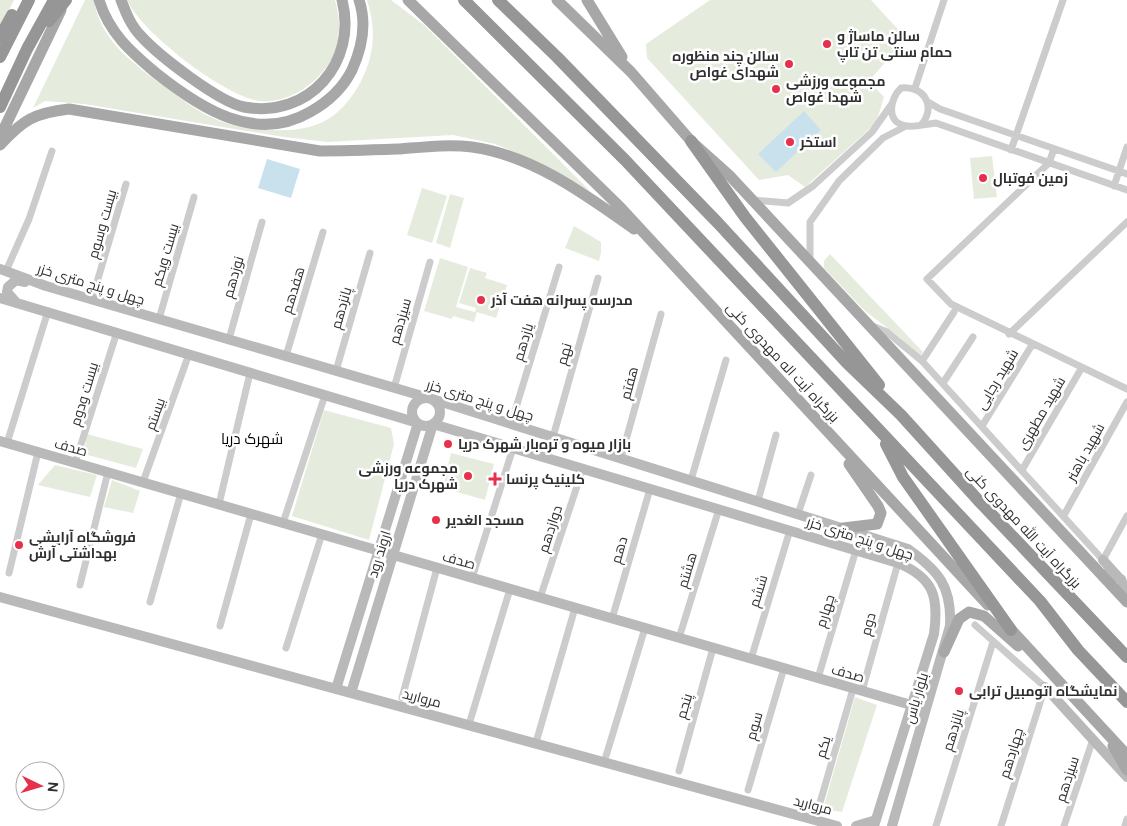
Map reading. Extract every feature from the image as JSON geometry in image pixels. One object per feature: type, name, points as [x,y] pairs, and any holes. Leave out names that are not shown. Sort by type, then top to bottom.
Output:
[{"type":"highway","points":[[0,37],[21,0]]},
{"type":"highway","points":[[0,57],[29,0]]},
{"type":"highway","points":[[0,108],[54,0]]},
{"type":"highway","points":[[28,49],[66,0]]},
{"type":"highway","name":"بزرگراه آیت اله مهدوی کنی","points":[[464,0],[625,160],[1040,602],[1078,650],[1127,702]]},
{"type":"highway","points":[[498,0],[557,57],[718,223],[847,363],[901,416]]},
{"type":"highway","points":[[691,141],[745,216],[851,348],[901,416]]},
{"type":"highway","name":"بزرگراه آیت الله مهدوی کنی","points":[[901,416],[1127,657]]},
{"type":"highway","points":[[877,429],[903,477],[1011,630]]},
{"type":"main road","points":[[0,137],[66,0]]},
{"type":"main road","points":[[100,0],[104,15],[117,36],[132,54],[176,89],[206,109],[229,119],[266,124],[288,122],[306,115],[320,107],[337,92],[348,78],[360,47],[363,26],[359,0]]},
{"type":"main road","points":[[121,0],[132,25],[160,54],[233,104],[254,108],[285,105],[302,99],[318,88],[329,76],[344,46],[346,31],[342,0]]},
{"type":"main road","name":"بزرگراه آیت اله مهدوی کنی","points":[[408,0],[592,179],[1127,755]]},
{"type":"main road","points":[[557,0],[631,72],[691,141],[729,175],[1127,602]]},
{"type":"main road","points":[[587,0],[631,72]]},
{"type":"main road","points":[[0,145],[18,125],[34,115],[68,109],[320,151],[362,151],[453,145],[473,147],[521,162],[583,193],[648,240]]},
{"type":"main road","name":"چهل و پنج متری خزر","points":[[3,270],[46,286],[429,398],[843,528],[908,550],[923,559],[940,578]]},
{"type":"main road","points":[[16,302],[7,292],[11,282],[16,280],[46,286]]},
{"type":"main road","points":[[0,298],[426,426],[434,424],[439,416],[439,407],[429,398],[420,399],[413,406],[412,416],[418,423]]},
{"type":"main road","points":[[819,422],[881,513],[877,524],[843,528]]},
{"type":"main road","name":"اروند رود","points":[[336,689],[418,423]]},
{"type":"main road","name":"چهل و پنج متری خزر","points":[[434,424],[898,563],[920,574],[928,583]]},
{"type":"main road","name":"اروند رود","points":[[351,693],[434,424]]},
{"type":"main road","name":"صدف","points":[[3,442],[911,705]]},
{"type":"main road","points":[[1103,560],[1124,583],[1127,597]]},
{"type":"main road","points":[[1100,573],[1124,583]]},
{"type":"main road","name":"بلوار یاس","points":[[892,826],[948,636],[951,613],[948,596],[940,578]]},
{"type":"main road","name":"بلوار یاس","points":[[875,823],[934,634],[936,605],[928,583]]},
{"type":"main road","name":"مروارید","points":[[0,597],[837,826]]},
{"type":"main road","points":[[944,652],[959,618],[963,614],[973,612],[984,616],[1045,665]]},
{"type":"main road","points":[[934,634],[942,629],[948,636]]},
{"type":"main road","points":[[1044,687],[1127,777]]},
{"type":"main road","points":[[1106,731],[1127,770]]},
{"type":"main road","points":[[856,826],[875,823]]},
{"type":"street","points":[[915,88],[944,0]]},
{"type":"street","points":[[1011,150],[1062,0]]},
{"type":"street","points":[[752,200],[788,203],[813,186],[872,132],[891,105],[895,94],[901,88],[915,88],[923,94],[928,102],[940,109],[1127,174]]},
{"type":"street","points":[[921,125],[927,118],[928,102]]},
{"type":"street","points":[[891,105],[892,115],[897,122],[906,126]]},
{"type":"street","points":[[810,262],[810,222],[839,181],[883,138],[906,126],[936,123],[1127,190]]},
{"type":"street","points":[[1114,186],[1127,147]]},
{"type":"street","points":[[1054,149],[1049,163],[927,280],[951,304],[1127,390]]},
{"type":"street","points":[[3,270],[29,218],[52,151]]},
{"type":"street","name":"بیست وسوم","points":[[92,299],[126,184]]},
{"type":"street","name":"بیست ویکم","points":[[159,319],[194,197]]},
{"type":"street","name":"نوزدهم","points":[[229,339],[262,222]]},
{"type":"street","points":[[1010,334],[1127,222]]},
{"type":"street","name":"هفدهم","points":[[286,356],[323,232]]},
{"type":"street","name":"پانزدهم","points":[[336,371],[370,253]]},
{"type":"street","name":"سیزدهم","points":[[394,388],[430,262]]},
{"type":"street","name":"یازدهم","points":[[511,424],[559,268]]},
{"type":"street","name":"نهم","points":[[553,437],[598,278]]},
{"type":"street","points":[[3,442],[48,311]]},
{"type":"street","points":[[922,361],[954,312]]},
{"type":"street","name":"هفتم","points":[[621,458],[661,314]]},
{"type":"street","points":[[867,324],[887,332],[922,361],[1103,560],[1127,516]]},
{"type":"street","name":"بیست ودوم","points":[[75,463],[116,332]]},
{"type":"street","points":[[943,383],[973,336]]},
{"type":"street","name":"شهید رجایی","points":[[982,426],[1032,345]]},
{"type":"street","name":"بیستم","points":[[143,482],[189,354]]},
{"type":"street","points":[[691,480],[726,360]]},
{"type":"street","name":"شهید مطهری","points":[[1022,470],[1081,369]]},
{"type":"street","points":[[219,504],[250,373]]},
{"type":"street","points":[[283,523],[325,395]]},
{"type":"street","name":"شهید باهنر","points":[[1064,515],[1127,402]]},
{"type":"street","points":[[758,501],[776,434]]},
{"type":"street","points":[[472,578],[514,448]]},
{"type":"street","points":[[8,573],[38,452]]},
{"type":"street","name":"دوازدهم","points":[[540,598],[583,468]]},
{"type":"street","points":[[80,585],[108,472]]},
{"type":"street","points":[[798,514],[811,475]]},
{"type":"street","name":"دهم","points":[[612,619],[650,489]]},
{"type":"street","points":[[150,602],[180,493]]},
{"type":"street","name":"هشتم","points":[[679,638],[719,509]]},
{"type":"street","points":[[220,626],[252,514]]},
{"type":"street","name":"ششم","points":[[751,659],[790,530]]},
{"type":"street","points":[[286,648],[322,534]]},
{"type":"street","name":"چهارم","points":[[818,678],[856,550]]},
{"type":"street","name":"دوم","points":[[858,690],[898,563]]},
{"type":"street","points":[[402,698],[436,568]]},
{"type":"street","points":[[470,721],[510,589]]},
{"type":"street","points":[[537,739],[575,608]]},
{"type":"street","points":[[975,625],[1044,687]]},
{"type":"street","points":[[606,756],[645,628]]},
{"type":"street","name":"پانزدهم","points":[[936,826],[993,642]]},
{"type":"street","name":"پنجم","points":[[679,771],[713,648]]},
{"type":"street","name":"سوم","points":[[748,790],[784,668]]},
{"type":"street","name":"چهاردهم","points":[[1001,826],[1044,687]]},
{"type":"street","name":"یکم","points":[[817,813],[858,690]]},
{"type":"street","name":"سیزدهم","points":[[1064,826],[1093,739]]},
{"type":"street","points":[[1125,826],[1127,819]]},
{"type":"green space","points":[[0,0],[14,0],[0,27]]},
{"type":"green space","points":[[85,0],[94,0],[102,26],[128,58],[194,108],[208,116],[237,126],[292,130],[307,128],[331,117],[352,96],[366,71],[373,41],[372,20],[367,0],[391,0],[424,25],[590,191],[522,155],[495,144],[453,135],[328,142],[284,137],[84,104],[45,101],[33,108]]},
{"type":"green space","points":[[127,0],[335,0],[339,19],[338,39],[330,62],[314,81],[305,88],[283,99],[260,101],[245,97],[226,88],[186,61],[149,29]]},
{"type":"green space","name":"مجموعه ورزشی شهدا غواص","points":[[710,0],[871,0],[906,38],[869,81],[884,97],[876,123],[805,187],[788,175],[759,180],[647,58],[646,44]]},
{"type":"green space","name":"زمین فوتبال","points":[[992,156],[997,197],[974,199],[970,158]]},
{"type":"green space","points":[[422,188],[447,196],[432,243],[407,235]]},
{"type":"green space","points":[[450,194],[464,198],[450,248],[436,243]]},
{"type":"green space","points":[[574,226],[601,242],[599,261],[565,248]]},
{"type":"green space","points":[[830,254],[923,352],[920,357],[898,336],[865,311],[824,268],[824,261]]},
{"type":"green space","points":[[440,258],[468,267],[456,307],[475,312],[476,308],[459,303],[470,268],[487,273],[485,278],[507,285],[496,318],[477,312],[474,322],[453,316],[452,319],[424,311]]},
{"type":"green space","points":[[324,410],[391,428],[394,444],[369,540],[292,516]]},
{"type":"green space","points":[[87,434],[143,449],[136,468],[84,454]]},
{"type":"green space","name":"مجموعه ورزشی شهرک دریا","points":[[451,453],[494,464],[485,500],[443,488]]},
{"type":"green space","points":[[55,465],[97,475],[90,497],[38,485]]},
{"type":"green space","points":[[112,480],[140,491],[133,513],[104,507]]},
{"type":"green space","points":[[855,697],[877,705],[842,812],[823,809]]},
{"type":"water","name":"استخر","points":[[804,111],[821,130],[776,172],[758,154]]},
{"type":"water","points":[[267,159],[300,169],[291,198],[258,188]]},
{"type":"place","name":"سالن ماساژ و حمام سنتی تن تاپ","points":[[827,44]]},
{"type":"place","name":"سالن چند منظوره شهدای غواص","points":[[789,64]]},
{"type":"place","name":"مجموعه ورزشی شهدا غواص","points":[[776,89]]},
{"type":"place","name":"استخر","points":[[790,142]]},
{"type":"place","name":"زمین فوتبال","points":[[983,178]]},
{"type":"place","name":"مدرسه پسرانه هفت آذر","points":[[481,300]]},
{"type":"place","name":"بازار میوه و تره‌بار شهرک دریا","points":[[448,444]]},
{"type":"place","name":"مجموعه ورزشی شهرک دریا","points":[[468,476]]},
{"type":"place","name":"کلینیک پرنسا","points":[[495,479]]},
{"type":"place","name":"مسجد الغدیر","points":[[436,520]]},
{"type":"place","name":"فروشگاه آرایشی بهداشتی آرش","points":[[19,545]]},
{"type":"place","name":"نمایشگاه اتومبیل ترابی","points":[[959,691]]},
{"type":"district","name":"شهرک دریا","points":[[252,439]]}]
